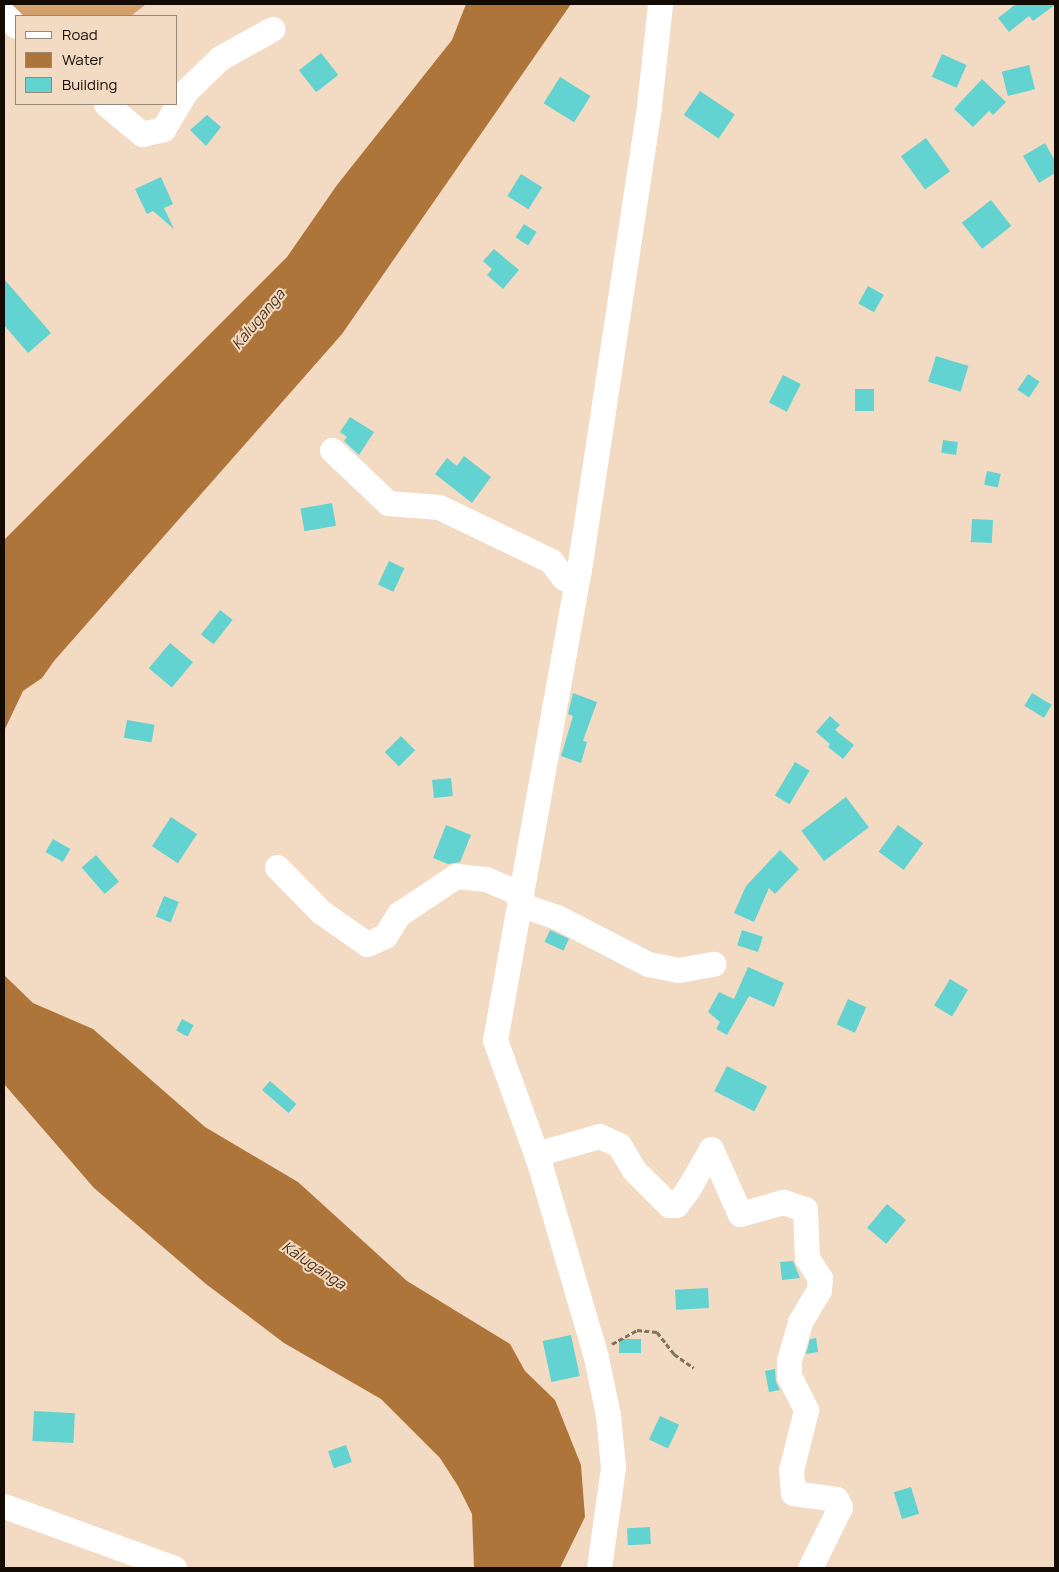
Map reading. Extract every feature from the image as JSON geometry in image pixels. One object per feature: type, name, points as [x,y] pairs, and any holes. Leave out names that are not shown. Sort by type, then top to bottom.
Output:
[{"type":"street","points":[[599,1568],[612,1467],[608,1415],[596,1357],[536,1154],[495,1040],[579,570],[649,106],[660,4]]},
{"type":"street","points":[[4,14],[15,25]]},
{"type":"street","points":[[178,104],[186,91],[220,58],[272,28]]},
{"type":"street","points":[[107,105],[142,134],[162,129],[177,105]]},
{"type":"street","points":[[332,450],[388,503],[439,507],[551,561],[564,578],[579,570]]},
{"type":"street","points":[[277,867],[321,912],[367,944],[384,936],[399,914],[456,876],[486,880],[648,964],[678,970],[713,964]]},
{"type":"street","points":[[536,1154],[599,1136],[619,1145],[634,1170],[669,1205],[676,1205],[688,1189],[711,1149],[740,1214],[783,1202],[805,1209],[807,1258],[820,1278],[820,1290],[800,1322],[789,1360],[789,1376],[806,1410],[791,1470],[793,1493],[836,1499],[840,1507],[810,1568]]},
{"type":"street","points":[[4,1506],[174,1568]]},
{"type":"path","points":[[596,1357],[623,1336],[637,1330],[657,1332],[674,1354],[694,1368]]},
{"type":"shaded area","points":[[9,4],[146,4],[132,15],[15,15]]},
{"type":"water","name":"Kaluganga","points":[[466,4],[571,4],[342,334],[54,661],[42,678],[23,691],[4,731],[4,540],[287,257],[337,185],[452,40]]},
{"type":"water","name":"Kaluganga","points":[[4,975],[33,1003],[93,1029],[205,1127],[298,1182],[407,1281],[510,1344],[525,1371],[555,1400],[581,1465],[585,1517],[560,1568],[474,1568],[472,1514],[458,1486],[440,1458],[381,1399],[284,1343],[206,1284],[94,1188],[4,1084]]},
{"type":"building","points":[[1016,4],[1055,5],[1033,21],[1029,16],[1009,32],[998,18]]},
{"type":"building","points":[[321,53],[338,75],[316,92],[299,70]]},
{"type":"building","points":[[942,54],[967,65],[956,88],[932,77]]},
{"type":"building","points":[[1029,65],[1035,89],[1008,96],[1002,72]]},
{"type":"building","points":[[560,77],[591,96],[574,122],[544,103]]},
{"type":"building","points":[[982,79],[1006,102],[993,115],[989,111],[973,127],[954,109]]},
{"type":"building","points":[[700,91],[735,114],[719,139],[684,115]]},
{"type":"building","points":[[207,115],[221,127],[206,146],[190,130]]},
{"type":"building","points":[[926,138],[950,171],[925,189],[901,156]]},
{"type":"building","points":[[1045,143],[1055,161],[1055,173],[1039,183],[1023,156]]},
{"type":"building","points":[[521,174],[542,187],[528,209],[507,196]]},
{"type":"building","points":[[161,177],[173,204],[164,208],[174,229],[153,211],[147,214],[135,189]]},
{"type":"building","points":[[991,200],[1011,226],[982,249],[962,223]]},
{"type":"building","points":[[524,224],[537,232],[528,246],[516,238]]},
{"type":"building","points":[[494,249],[519,270],[503,289],[487,275],[492,269],[483,261]]},
{"type":"building","points":[[4,279],[51,333],[28,353],[4,325]]},
{"type":"building","points":[[868,286],[884,295],[874,312],[858,303]]},
{"type":"building","points":[[936,356],[969,366],[961,392],[928,382]]},
{"type":"building","points":[[1028,374],[1040,382],[1029,398],[1017,390]]},
{"type":"building","points":[[783,375],[801,384],[787,412],[769,403]]},
{"type":"building","points":[[855,389],[874,389],[874,411],[855,411]]},
{"type":"building","points":[[350,417],[374,432],[359,455],[344,441],[347,437],[340,432]]},
{"type":"building","points":[[943,440],[958,442],[956,455],[941,453]]},
{"type":"building","points":[[464,456],[491,477],[472,503],[435,474],[447,458],[457,466]]},
{"type":"building","points":[[987,471],[1001,474],[998,488],[984,485]]},
{"type":"building","points":[[332,503],[336,526],[304,531],[300,509]]},
{"type":"building","points":[[972,519],[993,520],[992,543],[971,542]]},
{"type":"building","points":[[389,561],[404,568],[393,592],[378,585]]},
{"type":"building","points":[[220,610],[233,620],[214,644],[201,634]]},
{"type":"building","points":[[170,643],[193,662],[172,688],[149,668]]},
{"type":"building","points":[[573,693],[597,702],[583,741],[587,742],[581,763],[561,756],[573,716],[568,714]]},
{"type":"building","points":[[1032,693],[1052,705],[1044,718],[1024,706]]},
{"type":"building","points":[[830,716],[840,725],[835,730],[854,745],[843,759],[828,747],[830,744],[816,732]]},
{"type":"building","points":[[127,720],[155,725],[151,743],[124,738]]},
{"type":"building","points":[[401,736],[415,750],[399,766],[385,752]]},
{"type":"building","points":[[795,762],[810,771],[789,804],[775,795]]},
{"type":"building","points":[[451,778],[453,796],[434,798],[432,780]]},
{"type":"building","points":[[846,797],[869,827],[824,861],[801,831]]},
{"type":"building","points":[[171,817],[197,834],[178,863],[152,846]]},
{"type":"building","points":[[446,825],[471,835],[460,862],[448,864],[433,858]]},
{"type":"building","points":[[898,825],[923,843],[904,870],[879,852]]},
{"type":"building","points":[[53,839],[70,849],[63,862],[46,852]]},
{"type":"building","points":[[780,850],[799,869],[775,894],[769,888],[754,922],[734,913],[746,886]]},
{"type":"building","points":[[96,855],[119,881],[105,894],[82,867]]},
{"type":"building","points":[[164,896],[179,902],[171,922],[156,916]]},
{"type":"building","points":[[550,930],[569,939],[564,951],[545,942]]},
{"type":"building","points":[[742,930],[763,937],[758,952],[737,945]]},
{"type":"building","points":[[748,967],[784,983],[774,1007],[749,996],[727,1035],[716,1029],[720,1022],[708,1012],[719,992],[734,999]]},
{"type":"building","points":[[950,979],[968,990],[952,1016],[934,1006]]},
{"type":"building","points":[[848,999],[866,1007],[855,1033],[837,1025]]},
{"type":"building","points":[[182,1019],[194,1025],[188,1036],[176,1031]]},
{"type":"building","points":[[727,1066],[767,1086],[754,1111],[714,1091]]},
{"type":"building","points":[[270,1081],[296,1104],[289,1113],[262,1090]]},
{"type":"building","points":[[887,1204],[906,1220],[886,1244],[867,1228]]},
{"type":"building","points":[[793,1261],[800,1278],[782,1280],[780,1262]]},
{"type":"building","points":[[708,1288],[709,1308],[676,1310],[675,1290]]},
{"type":"building","points":[[571,1335],[580,1376],[551,1382],[543,1341]]},
{"type":"building","points":[[816,1338],[818,1352],[806,1354],[810,1339]]},
{"type":"building","points":[[619,1339],[641,1339],[641,1353],[619,1353]]},
{"type":"building","points":[[775,1369],[776,1382],[780,1390],[769,1392],[765,1371]]},
{"type":"building","points":[[34,1411],[75,1413],[73,1443],[32,1441]]},
{"type":"building","points":[[660,1416],[679,1425],[668,1448],[649,1440]]},
{"type":"building","points":[[346,1445],[352,1462],[334,1468],[328,1451]]},
{"type":"building","points":[[911,1487],[919,1514],[902,1519],[894,1492]]},
{"type":"building","points":[[650,1527],[651,1544],[628,1545],[627,1528]]}]
